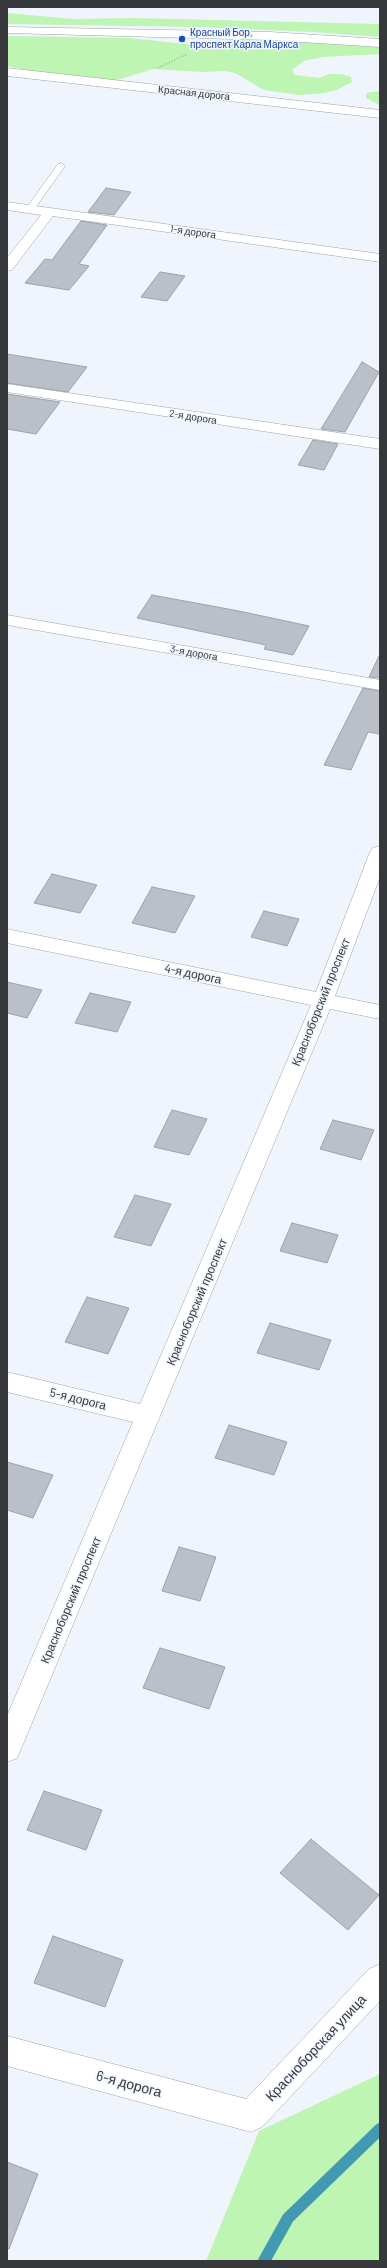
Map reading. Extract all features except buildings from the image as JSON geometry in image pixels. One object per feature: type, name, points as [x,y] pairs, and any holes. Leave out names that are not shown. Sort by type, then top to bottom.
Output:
[{"type":"street","points":[[7,30],[270,36],[380,43]]},
{"type":"street","name":"Красная дорога","points":[[7,72],[380,114]]},
{"type":"street","name":"1-я дорога","points":[[7,206],[380,258]]},
{"type":"street","points":[[7,267],[50,212]]},
{"type":"street","name":"2-я дорога","points":[[7,388],[380,444]]},
{"type":"street","name":"3-я дорога","points":[[7,620],[380,685]]},
{"type":"street","name":"Красноборский проспект","points":[[7,1749],[149,1416],[323,1000],[380,852]]},
{"type":"street","name":"4-я дорога","points":[[7,936],[380,1012]]},
{"type":"street","name":"5-я дорога","points":[[7,1382],[149,1416]]},
{"type":"street","name":"Красноборская улица","points":[[251,2116],[380,1979]]},
{"type":"street","name":"6-я дорога","points":[[7,2051],[251,2116]]},
{"type":"lane","points":[[30,209],[61,166]]},
{"type":"path","points":[[126,85],[141,74],[168,64],[189,53]]},
{"type":"green space","points":[[7,13],[74,19],[133,18],[380,24],[380,37],[313,32],[197,27],[7,24]]},
{"type":"green space","points":[[7,36],[130,38],[203,46],[237,40],[320,43],[380,47],[380,54],[323,57],[304,61],[292,70],[295,75],[320,78],[329,74],[341,74],[351,77],[352,82],[337,90],[325,93],[300,95],[264,90],[235,73],[225,71],[202,72],[153,69],[114,81],[41,73],[7,66]]},
{"type":"green space","points":[[380,91],[380,105],[366,98],[366,93]]},
{"type":"green space","points":[[380,2074],[380,2261],[206,2261],[259,2131]]},
{"type":"waterway","points":[[264,2261],[288,2218],[380,2129]]},
{"type":"place","name":"Красный Бор, проспект Карла Маркса","points":[[182,39]]}]
